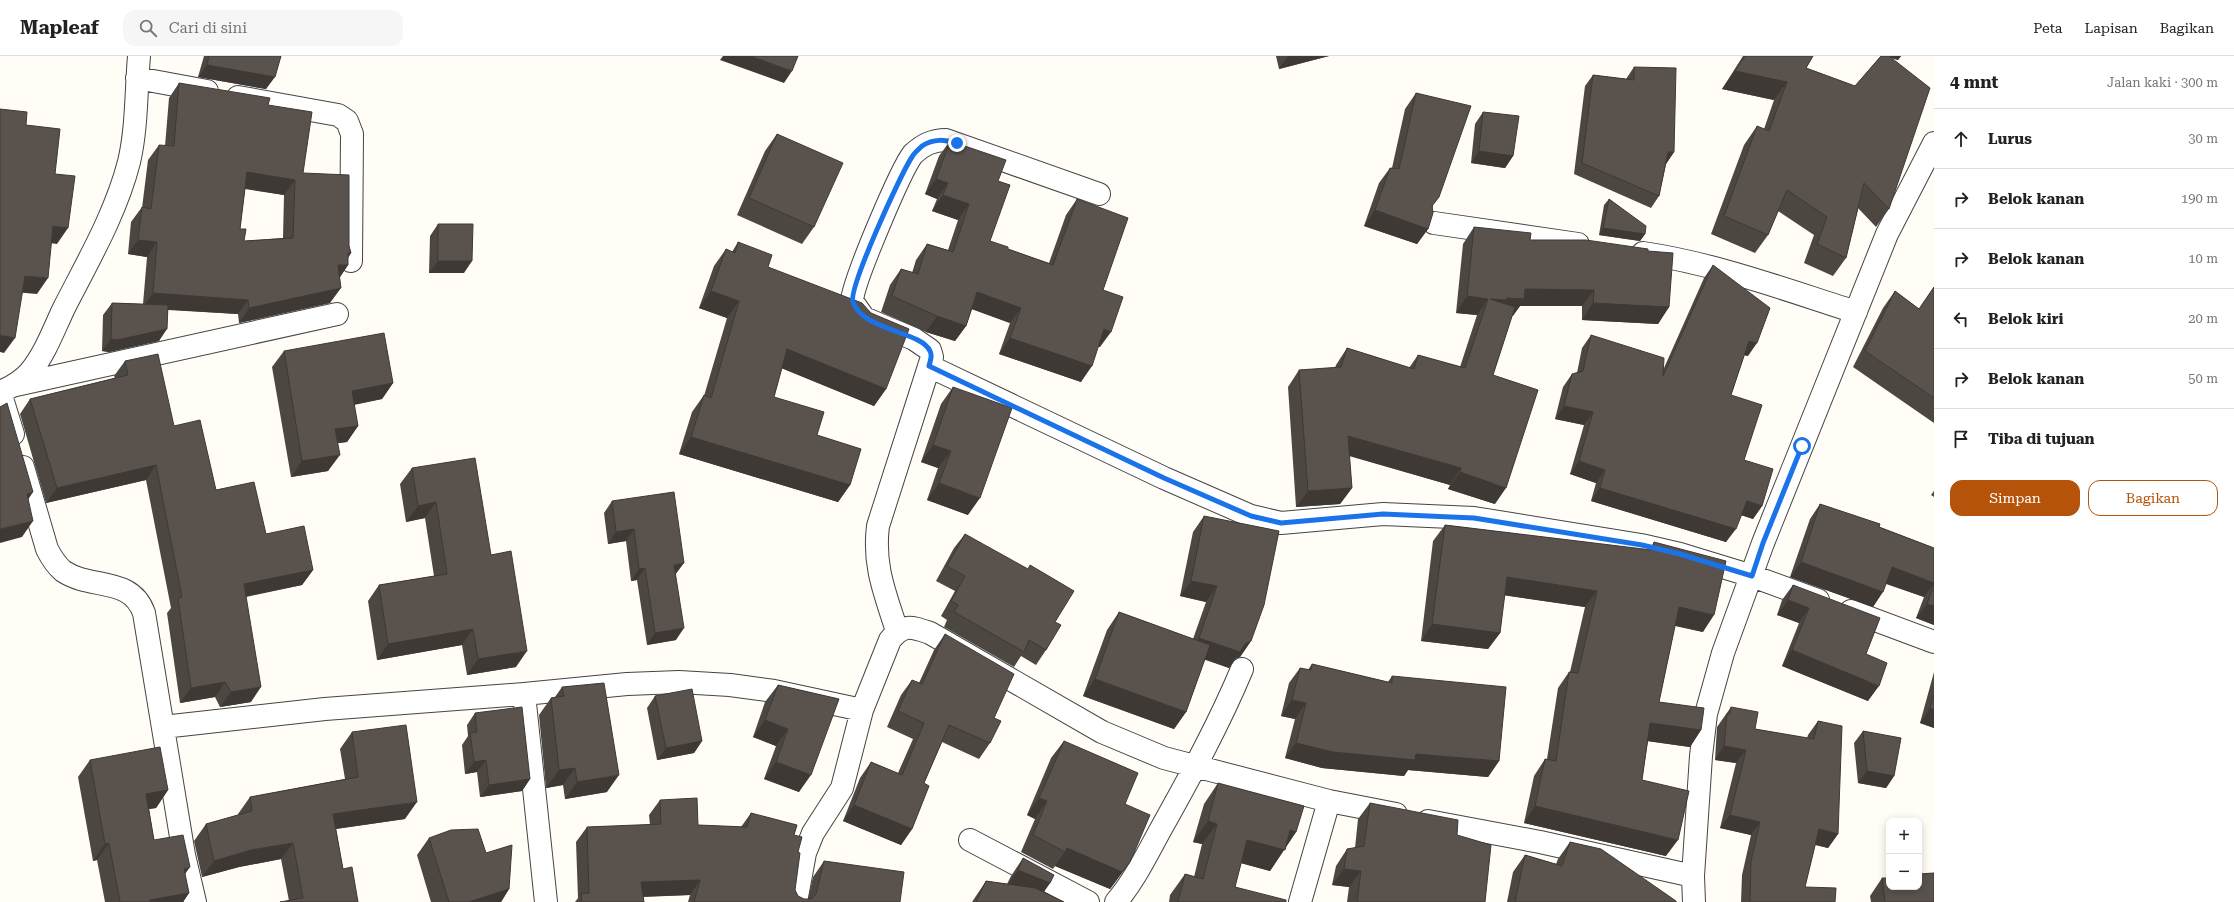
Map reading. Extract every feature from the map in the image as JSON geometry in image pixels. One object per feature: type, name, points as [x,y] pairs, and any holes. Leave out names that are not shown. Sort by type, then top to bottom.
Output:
[{"type":"street","points":[[5,390],[30,372],[44,348],[101,235],[120,191],[129,161],[133,137],[139,56]]},
{"type":"street","points":[[137,78],[338,115],[347,121],[352,134],[351,261]]},
{"type":"street","points":[[897,630],[880,577],[876,547],[878,526],[932,357],[930,350],[927,347],[914,339],[864,318],[852,301],[855,282],[902,175],[912,156],[923,146],[936,140],[946,140],[1099,194]]},
{"type":"street","points":[[1694,902],[1693,876],[1701,756],[1706,714],[1723,653],[1763,543],[1887,234],[1934,143]]},
{"type":"street","points":[[1434,223],[1598,247]]},
{"type":"street","points":[[1620,250],[1680,259],[1721,269],[1856,312]]},
{"type":"street","points":[[5,390],[337,314]]},
{"type":"street","points":[[929,366],[1164,478],[1251,516],[1281,523],[1383,514],[1474,518],[1642,545],[1680,554],[1752,576],[1934,642]]},
{"type":"street","points":[[5,390],[47,549],[53,560],[63,571],[75,576],[122,589],[133,594],[141,603],[144,613],[184,855],[195,902]]},
{"type":"street","points":[[796,902],[805,853],[813,833],[842,788],[862,710],[890,640],[897,630],[906,627],[930,633],[1102,732],[1164,758],[1196,768],[1329,801],[1540,842],[1693,876]]},
{"type":"street","points":[[1116,902],[1144,859],[1196,768],[1224,712],[1242,670]]},
{"type":"street","points":[[163,727],[325,708],[524,694],[627,684],[679,682],[730,685],[774,691],[862,710]]},
{"type":"street","points":[[524,694],[546,902]]},
{"type":"street","points":[[1300,902],[1329,801]]},
{"type":"street","points":[[970,840],[1088,902]]},
{"type":"building","points":[[209,56],[281,56],[275,77],[207,65]]},
{"type":"building","points":[[751,56],[798,56],[792,71]]},
{"type":"building","points":[[1745,56],[1813,56],[1806,68],[1855,86],[1881,56],[1889,56],[1930,88],[1889,209],[1864,183],[1846,258],[1817,244],[1827,217],[1787,190],[1768,235],[1724,216],[1757,126],[1769,131],[1787,82],[1735,71]]},
{"type":"building","points":[[1634,67],[1676,68],[1674,152],[1668,152],[1659,196],[1582,163],[1593,75],[1634,80]]},
{"type":"building","points":[[179,83],[270,98],[268,105],[312,112],[303,173],[349,175],[349,246],[351,253],[348,253],[348,265],[338,265],[341,288],[249,308],[248,300],[153,293],[157,242],[138,240],[142,207],[151,209],[159,145],[174,146]],"holes":[[[247,172],[295,180],[293,238],[244,241],[246,229],[240,229]]]},
{"type":"building","points":[[1416,93],[1471,106],[1439,197],[1432,206],[1433,213],[1428,229],[1375,210],[1390,168],[1399,169]]},
{"type":"building","points":[[0,109],[27,112],[26,125],[60,129],[55,174],[75,176],[68,228],[53,226],[48,278],[25,276],[15,338],[0,335]]},
{"type":"building","points":[[1483,112],[1519,116],[1513,156],[1479,151]]},
{"type":"building","points":[[777,134],[843,163],[814,227],[749,198]]},
{"type":"building","points":[[950,141],[1006,160],[998,181],[1010,185],[990,241],[1008,247],[1008,249],[1053,265],[1077,199],[1128,218],[1103,290],[1123,297],[1111,332],[1104,329],[1092,366],[1010,338],[1021,308],[977,292],[966,326],[937,316],[892,296],[901,269],[918,274],[927,244],[953,252],[969,204],[943,195],[948,183],[936,179]]},
{"type":"building","points":[[1609,199],[1646,226],[1645,234],[1603,228]]},
{"type":"building","points":[[438,224],[473,224],[472,261],[438,261]]},
{"type":"building","points":[[1474,227],[1531,233],[1530,240],[1586,240],[1648,249],[1648,251],[1673,253],[1669,307],[1593,303],[1594,290],[1525,289],[1524,299],[1490,299],[1515,307],[1493,375],[1538,390],[1506,488],[1460,472],[1461,468],[1348,436],[1352,488],[1308,491],[1299,370],[1341,367],[1347,348],[1414,369],[1418,355],[1465,368],[1488,299],[1467,296]]},
{"type":"building","points":[[738,242],[772,255],[768,267],[862,303],[871,313],[909,329],[886,389],[787,349],[774,397],[824,412],[817,435],[861,449],[850,485],[691,437],[704,395],[711,398],[739,301],[711,291],[726,249],[735,253]]},
{"type":"building","points":[[1713,265],[1770,308],[1757,343],[1749,341],[1731,395],[1762,405],[1744,460],[1773,469],[1762,506],[1747,501],[1736,529],[1600,488],[1605,470],[1579,461],[1593,412],[1564,406],[1572,374],[1583,371],[1591,335],[1664,358],[1663,376]]},
{"type":"building","points":[[1934,287],[1934,398],[1865,351],[1895,291],[1919,309]]},
{"type":"building","points":[[112,303],[168,305],[167,329],[117,340],[111,339]]},
{"type":"building","points":[[384,333],[393,383],[352,391],[358,426],[335,429],[340,455],[302,461],[284,351]]},
{"type":"building","points":[[158,354],[174,426],[200,420],[216,490],[254,482],[266,534],[304,526],[313,570],[244,584],[261,687],[231,692],[225,682],[191,688],[178,599],[182,597],[156,465],[57,488],[30,399],[128,375],[125,361]]},
{"type":"building","points":[[953,387],[1012,408],[980,498],[939,483],[951,451],[933,445]]},
{"type":"building","points":[[7,403],[33,492],[27,494],[33,521],[0,529],[0,407]]},
{"type":"building","points":[[475,458],[491,555],[511,551],[527,651],[478,659],[473,629],[388,644],[379,585],[447,574],[436,502],[418,506],[412,468]]},
{"type":"building","points":[[674,492],[684,563],[674,565],[684,628],[655,633],[645,568],[639,569],[634,529],[616,532],[612,501]]},
{"type":"building","points":[[1820,504],[1880,524],[1879,527],[1934,548],[1934,583],[1892,567],[1883,592],[1801,562]]},
{"type":"building","points":[[1204,516],[1279,531],[1264,605],[1251,641],[1245,644],[1240,652],[1199,638],[1217,586],[1191,581]]},
{"type":"building","points":[[1445,525],[1652,550],[1654,542],[1726,561],[1714,615],[1679,607],[1659,702],[1704,708],[1701,730],[1650,723],[1642,780],[1689,791],[1678,840],[1535,806],[1545,759],[1556,761],[1569,672],[1578,673],[1597,591],[1507,577],[1500,633],[1432,624]]},
{"type":"building","points":[[965,534],[1028,569],[1030,565],[1074,591],[1055,622],[1061,625],[1046,650],[1029,640],[1024,652],[954,612],[958,605],[951,601],[965,576],[947,566]]},
{"type":"building","points":[[1934,584],[1934,606],[1927,604]]},
{"type":"building","points":[[1793,585],[1880,618],[1866,654],[1887,663],[1879,686],[1792,650],[1809,608],[1788,600]]},
{"type":"building","points":[[1119,612],[1210,645],[1186,712],[1095,679]]},
{"type":"building","points":[[945,634],[1014,674],[994,718],[1001,721],[990,743],[949,725],[924,783],[929,786],[912,829],[854,805],[871,762],[902,775],[924,723],[898,711],[912,680],[922,684]]},
{"type":"building","points":[[1312,664],[1392,683],[1392,676],[1506,687],[1499,761],[1416,754],[1415,760],[1333,752],[1296,743],[1306,703],[1292,700],[1300,668],[1311,670]]},
{"type":"building","points":[[604,683],[619,775],[577,782],[575,768],[559,770],[551,698],[564,696],[562,687]]},
{"type":"building","points":[[778,685],[839,699],[811,775],[776,762],[788,729],[765,720]]},
{"type":"building","points":[[692,689],[702,741],[666,748],[655,696]]},
{"type":"building","points":[[1934,695],[1934,710],[1930,708]]},
{"type":"building","points":[[522,707],[530,779],[489,785],[486,760],[474,762],[470,733],[477,732],[475,713]]},
{"type":"building","points":[[1731,707],[1758,712],[1755,729],[1814,739],[1818,721],[1842,726],[1838,834],[1819,829],[1805,887],[1836,888],[1835,902],[1750,902],[1751,861],[1760,822],[1730,815],[1746,750],[1724,746],[1727,714],[1730,714]]},
{"type":"building","points":[[406,725],[417,802],[333,814],[343,869],[352,867],[358,902],[280,902],[303,898],[293,843],[251,850],[214,861],[206,824],[252,811],[250,797],[358,777],[352,732]]},
{"type":"building","points":[[1863,731],[1901,738],[1894,776],[1867,771]]},
{"type":"building","points":[[1064,741],[1138,773],[1125,804],[1150,815],[1130,862],[1122,872],[1067,848],[1065,852],[1033,835],[1047,801],[1039,798]]},
{"type":"building","points":[[160,747],[168,790],[146,794],[154,840],[183,835],[190,867],[184,869],[189,893],[150,900],[150,902],[120,902],[109,843],[105,844],[90,760]]},
{"type":"building","points":[[1218,783],[1304,806],[1296,832],[1290,830],[1285,850],[1247,840],[1235,887],[1286,900],[1286,902],[1178,902],[1185,874],[1203,879],[1217,824],[1208,821]]},
{"type":"building","points":[[697,798],[698,825],[747,827],[751,813],[797,825],[794,835],[802,837],[798,852],[800,853],[795,890],[798,896],[804,899],[811,899],[816,894],[824,861],[904,872],[900,902],[694,902],[700,880],[641,882],[644,902],[582,902],[581,894],[589,893],[587,827],[661,824],[660,800]]},
{"type":"building","points":[[1370,803],[1458,820],[1457,835],[1491,845],[1485,902],[1357,902],[1361,871],[1344,869],[1347,849],[1364,846]]},
{"type":"building","points":[[478,829],[486,853],[512,845],[509,889],[469,902],[449,902],[429,838],[451,830]]},
{"type":"building","points":[[1570,842],[1601,849],[1676,902],[1515,902],[1525,855],[1562,866]]},
{"type":"building","points":[[1023,858],[1054,875],[1050,883],[1018,870]]},
{"type":"building","points":[[1934,873],[1934,902],[1885,902],[1882,878],[1886,878],[1886,890],[1922,890],[1922,874]]},
{"type":"building","points":[[986,881],[1035,888],[1064,902],[976,902]]},
{"type":"route","points":[[957,143],[946,140],[936,140],[923,146],[912,156],[902,175],[855,282],[852,292],[852,301],[857,311],[864,318],[914,339],[927,347],[930,350],[932,357],[929,366],[1164,478],[1251,516],[1281,523],[1383,514],[1474,518],[1642,545],[1680,554],[1752,576],[1763,543],[1802,446]]}]
